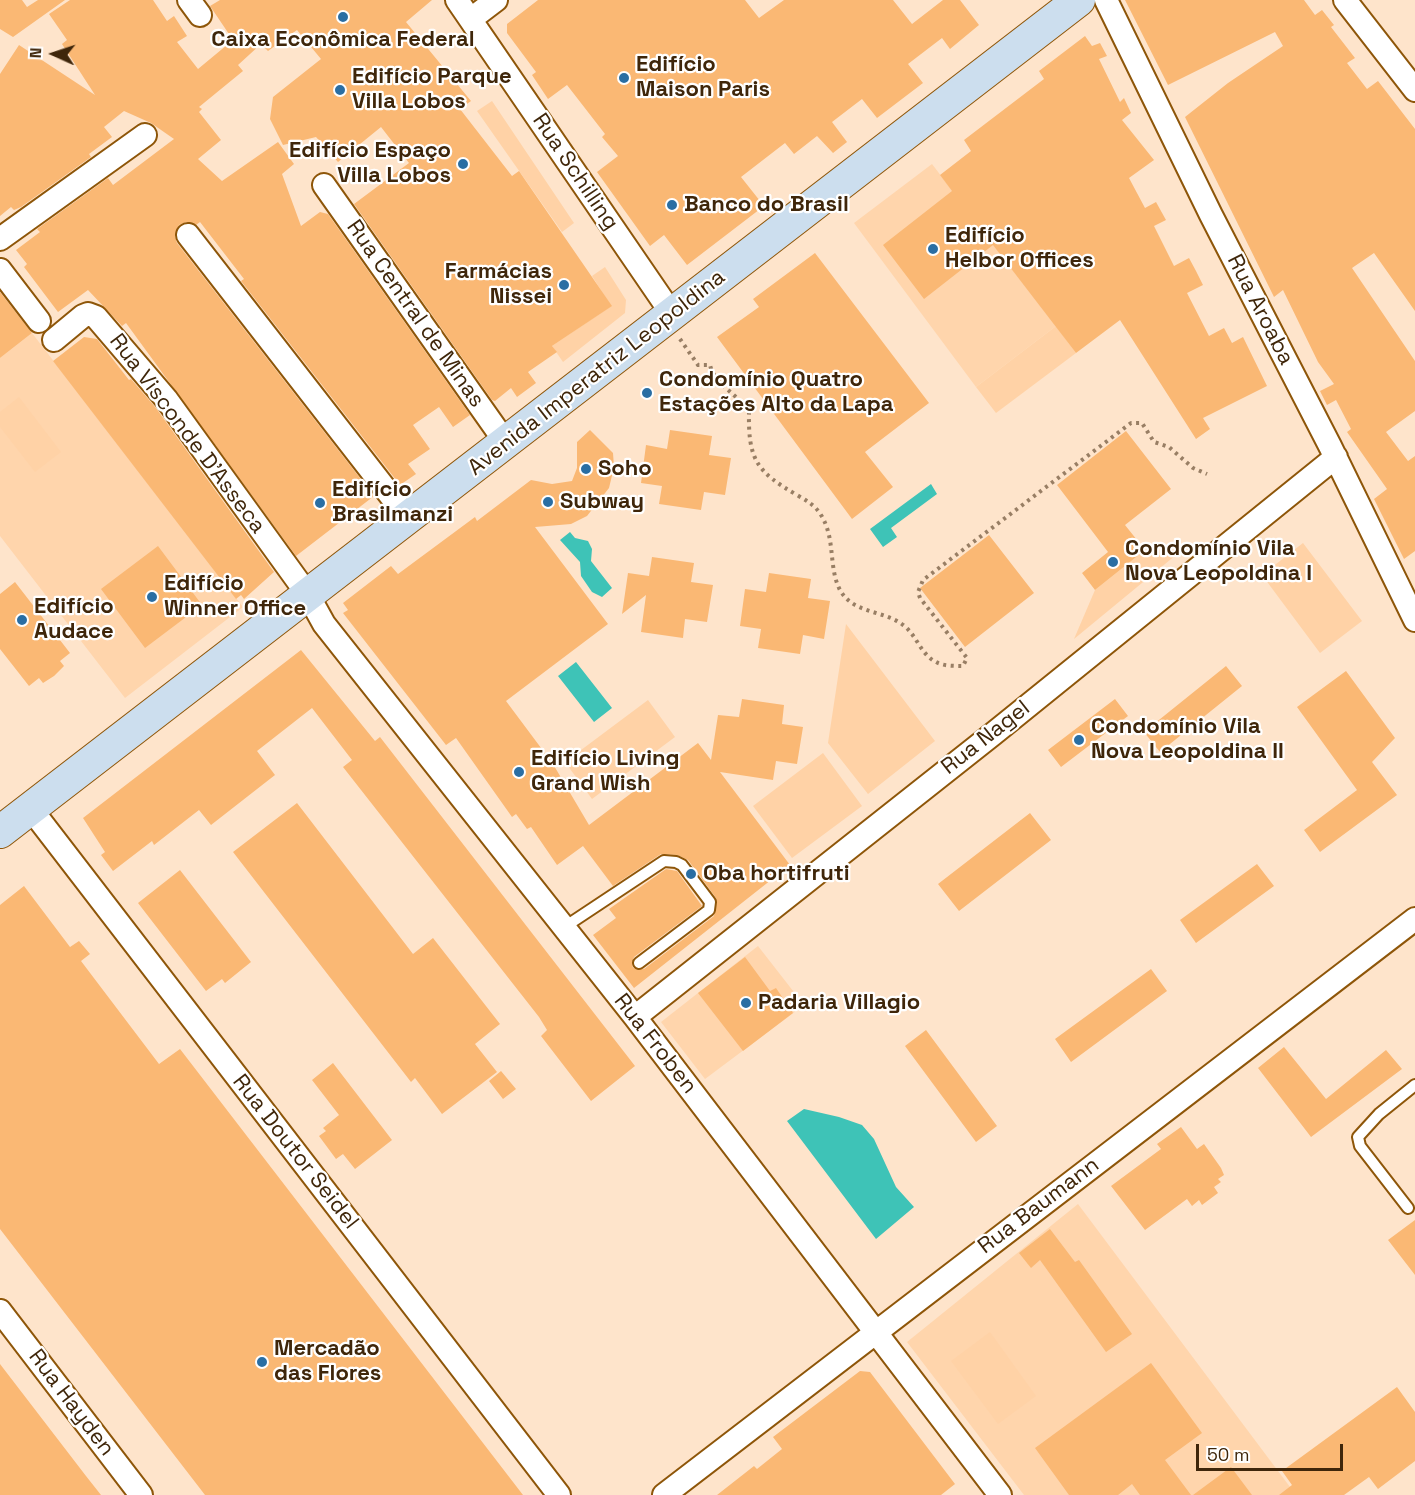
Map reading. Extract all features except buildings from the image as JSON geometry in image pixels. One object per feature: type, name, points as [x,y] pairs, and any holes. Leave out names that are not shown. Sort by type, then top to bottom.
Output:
[{"type":"main road","name":"Avenida Imperatriz Leopoldina","points":[[0,832],[506,443],[676,327],[1079,0]]},
{"type":"street","name":"Rua Schilling","points":[[458,0],[676,327]]},
{"type":"street","points":[[471,19],[496,0]]},
{"type":"street","name":"Rua Aroaba","points":[[1106,0],[1211,215],[1336,457],[1415,620]]},
{"type":"street","points":[[1345,0],[1415,90]]},
{"type":"street","points":[[0,239],[145,135]]},
{"type":"street","name":"Rua Central de Minas","points":[[324,185],[506,443]]},
{"type":"street","points":[[188,235],[408,518]]},
{"type":"street","points":[[0,270],[39,321]]},
{"type":"street","name":"Rua Visconde D'Asseca","points":[[54,340],[83,316],[88,314],[96,316],[167,400],[308,595]]},
{"type":"street","name":"Rua Nagel","points":[[635,1017],[993,734],[1336,457]]},
{"type":"street","name":"Rua Froben","points":[[308,595],[324,624],[635,1017],[1000,1495]]},
{"type":"street","name":"Rua Doutor Seidel","points":[[31,809],[559,1495]]},
{"type":"street","name":"Rua Baumann","points":[[664,1495],[1415,919]]},
{"type":"street","name":"Rua Hayden","points":[[0,1311],[141,1495]]},
{"type":"lane","points":[[563,928],[664,861],[676,862],[682,865],[710,902],[709,910],[639,963]]},
{"type":"lane","points":[[1408,1208],[1360,1146],[1358,1137],[1379,1114],[1415,1085]]},
{"type":"path","points":[[676,327],[698,365],[710,365],[712,375],[732,391],[749,411],[751,438],[759,469],[768,478],[813,505],[821,515],[832,544],[835,579],[841,592],[853,604],[903,624],[924,653],[937,663],[963,666],[967,658],[920,598],[918,592],[923,580],[1131,423],[1142,423],[1154,442],[1169,447],[1193,468],[1207,474]]},
{"type":"shaded area","points":[[492,101],[574,223],[562,232],[477,111]]},
{"type":"shaded area","points":[[932,164],[1056,326],[976,387],[854,223]]},
{"type":"shaded area","points":[[605,267],[626,300],[625,313],[563,362],[552,346],[611,306],[592,276]]},
{"type":"shaded area","points":[[1056,326],[1076,353],[996,413],[976,387]]},
{"type":"shaded area","points":[[32,333],[243,607],[125,698],[0,536],[0,358]]},
{"type":"shaded area","points":[[19,397],[61,452],[35,472],[0,427],[0,412]]},
{"type":"shaded area","points":[[1303,543],[1362,621],[1320,653],[1262,575]]},
{"type":"shaded area","points":[[1145,550],[1182,550],[1074,639],[1095,590]]},
{"type":"shaded area","points":[[846,624],[935,741],[868,794],[828,743]]},
{"type":"shaded area","points":[[648,700],[675,737],[592,799],[565,762]]},
{"type":"shaded area","points":[[823,753],[862,806],[792,858],[753,806]]},
{"type":"shaded area","points":[[758,946],[804,1005],[705,1079],[661,1022]]},
{"type":"shaded area","points":[[1078,1204],[1296,1495],[1024,1495],[907,1342]]},
{"type":"shaded area","points":[[990,1332],[1036,1396],[998,1424],[951,1361]]},
{"type":"water","points":[[931,484],[937,494],[891,528],[897,537],[883,547],[870,529]]},
{"type":"water","points":[[570,532],[575,538],[588,541],[592,549],[591,561],[612,588],[602,597],[592,592],[581,576],[580,562],[560,540]]},
{"type":"water","points":[[576,662],[612,708],[594,722],[558,676]]},
{"type":"water","points":[[804,1109],[862,1125],[874,1139],[896,1187],[914,1207],[876,1239],[787,1121]]},
{"type":"place","name":"Caixa Econômica Federal","points":[[343,17]]},
{"type":"place","name":"Edifício Maison Paris","points":[[624,78]]},
{"type":"place","name":"Edifício Parque Villa Lobos","points":[[340,90]]},
{"type":"place","name":"Edifício Espaço Villa Lobos","points":[[463,164]]},
{"type":"place","name":"Banco do Brasil","points":[[672,205]]},
{"type":"place","name":"Edifício Helbor Offices","points":[[933,249]]},
{"type":"place","name":"Farmácias Nissei","points":[[564,285]]},
{"type":"place","name":"Condomínio Quatro Estações Alto da Lapa","points":[[647,393]]},
{"type":"place","name":"Soho","points":[[586,469]]},
{"type":"place","name":"Subway","points":[[548,502]]},
{"type":"place","name":"Edifício Brasilmanzi","points":[[320,503]]},
{"type":"place","name":"Condomínio Vila Nova Leopoldina I","points":[[1113,562]]},
{"type":"place","name":"Edifício Winner Office","points":[[152,597]]},
{"type":"place","name":"Edifício Audace","points":[[22,620]]},
{"type":"place","name":"Condomínio Vila Nova Leopoldina II","points":[[1079,740]]},
{"type":"place","name":"Edifício Living Grand Wish","points":[[519,772]]},
{"type":"place","name":"Oba hortifruti","points":[[691,874]]},
{"type":"place","name":"Padaria Villagio","points":[[746,1003]]},
{"type":"place","name":"Mercadão das Flores","points":[[262,1362]]}]
